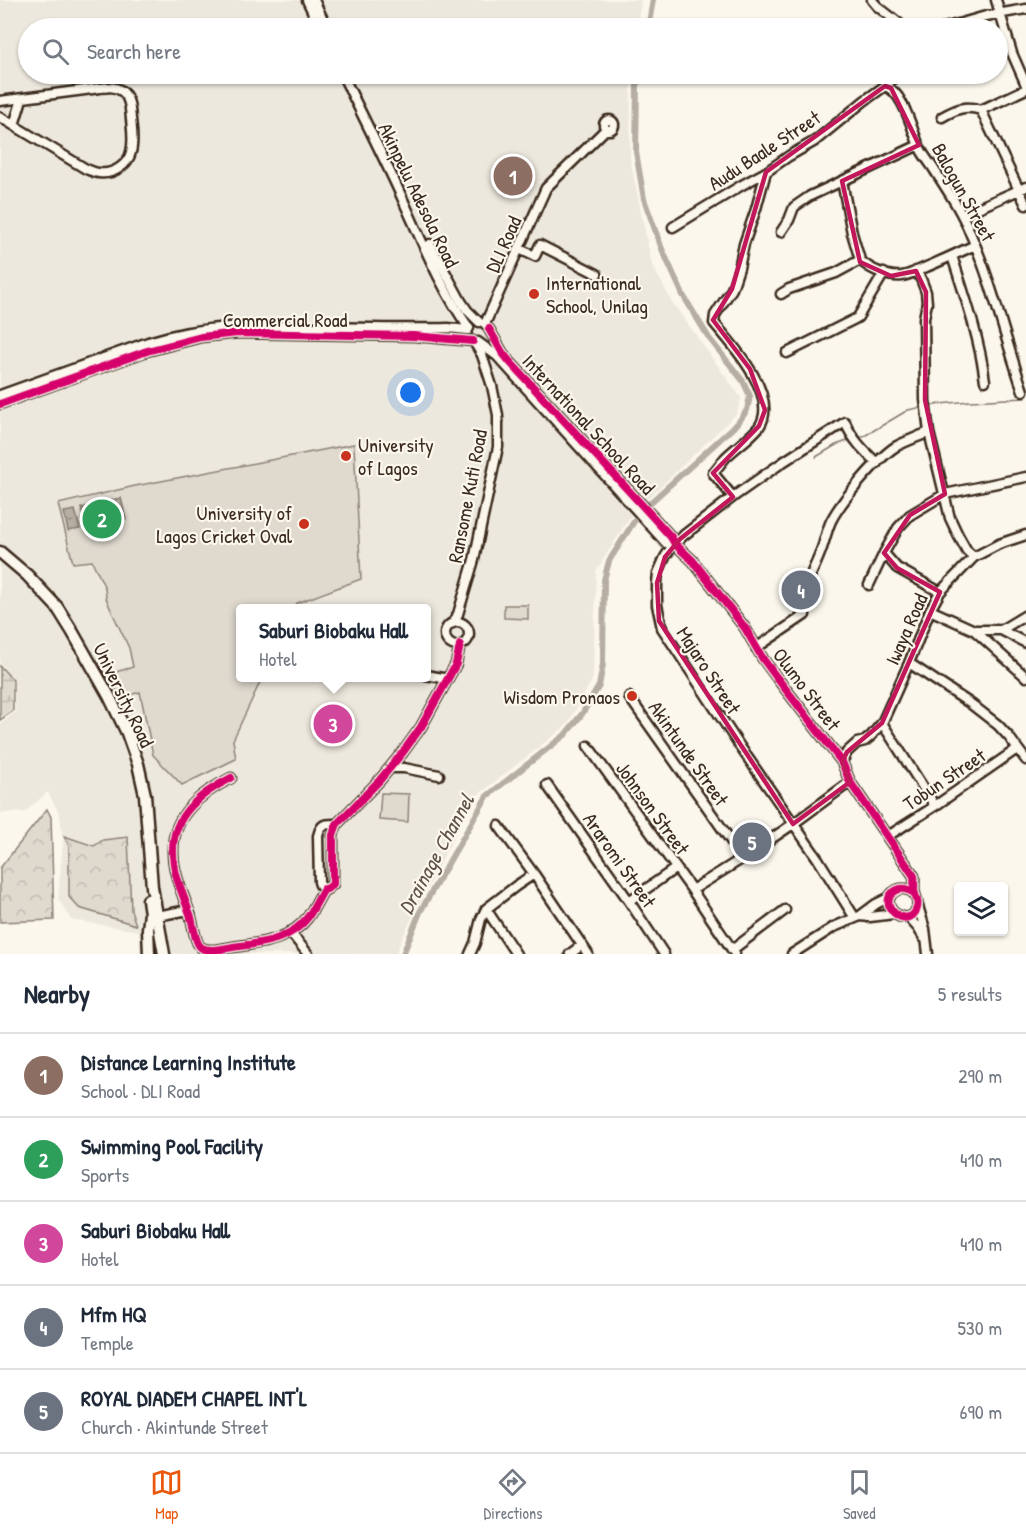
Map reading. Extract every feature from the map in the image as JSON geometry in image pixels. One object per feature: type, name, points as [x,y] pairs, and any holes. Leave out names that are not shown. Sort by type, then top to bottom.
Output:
[{"type":"main road","name":"University Road","points":[[0,552],[27,575],[57,607],[121,719],[138,764],[145,795],[152,887],[163,949]]},
{"type":"main road","name":"University Road","points":[[0,560],[24,580],[57,617],[105,699],[124,738],[134,767],[141,808],[150,913],[149,954]]},
{"type":"main road","points":[[149,941],[152,947],[163,949]]},
{"type":"street","points":[[307,0],[315,18]]},
{"type":"street","points":[[314,0],[322,18]]},
{"type":"street","points":[[872,0],[892,18]]},
{"type":"street","points":[[996,0],[1000,18]]},
{"type":"street","points":[[980,18],[1026,9]]},
{"type":"street","points":[[981,110],[1026,87],[1008,41]]},
{"type":"street","name":"Akinpelu Adesola Road","points":[[347,84],[432,261],[468,329]]},
{"type":"street","name":"Akinpelu Adesola Road","points":[[353,84],[443,270],[460,301],[484,325]]},
{"type":"street","name":"Audu Baale Street","points":[[673,226],[815,141],[887,84]]},
{"type":"street","name":"Balogun Street","points":[[885,86],[891,88],[898,97],[914,128],[919,145],[962,215],[988,280],[1023,391]]},
{"type":"street","points":[[0,102],[100,88],[118,89],[127,98],[129,105],[133,137],[131,152],[126,163],[118,169],[101,174],[86,169],[0,117]]},
{"type":"street","points":[[14,125],[22,99]]},
{"type":"street","points":[[942,117],[957,109],[981,110],[1023,188],[1026,205]]},
{"type":"street","name":"DLI Road","points":[[484,325],[546,188],[606,129]]},
{"type":"street","points":[[780,232],[789,220],[794,207],[810,196],[919,145]]},
{"type":"street","points":[[733,497],[713,473],[724,459],[759,426],[764,418],[765,402],[750,369],[713,320],[732,289],[766,172]]},
{"type":"street","points":[[842,181],[853,239],[863,263],[891,276],[902,276],[975,245]]},
{"type":"street","points":[[962,215],[1023,188]]},
{"type":"street","points":[[519,249],[535,256],[540,245],[597,274]]},
{"type":"street","points":[[952,256],[982,358],[985,381]]},
{"type":"street","points":[[781,294],[789,289],[836,273],[860,260]]},
{"type":"street","points":[[916,272],[926,291],[927,303],[924,318],[926,405],[929,432],[953,525],[967,551],[974,557]]},
{"type":"street","points":[[787,353],[858,317],[884,273]]},
{"type":"street","name":"Commercial Road","points":[[0,396],[148,342],[200,330],[269,325],[468,329]]},
{"type":"street","points":[[471,325],[484,325],[488,336],[481,342],[475,342],[468,334],[468,329],[471,325]]},
{"type":"street","name":"International School Road","points":[[484,325],[510,362],[638,506]]},
{"type":"street","name":"Commercial Road","points":[[0,404],[147,351],[201,337],[238,333],[414,336],[475,342]]},
{"type":"street","name":"International School Road","points":[[475,342],[499,358],[671,541]]},
{"type":"street","name":"Ransome Kuti Road","points":[[453,623],[458,614],[474,560],[498,447],[498,415],[492,386],[487,366],[475,342]]},
{"type":"street","points":[[487,366],[491,361],[499,358]]},
{"type":"street","name":"Majaro Street","points":[[857,917],[662,628],[657,605],[657,583],[658,573],[671,541],[684,535],[733,497],[845,422],[854,439],[877,463]]},
{"type":"street","points":[[801,599],[831,521],[846,499],[877,463],[897,446],[929,432]]},
{"type":"street","points":[[869,585],[898,528],[910,515],[945,494],[1026,477]]},
{"type":"street","name":"Iwaya Road","points":[[842,762],[847,752],[857,743],[865,741],[882,723],[930,610],[940,592],[974,557],[999,544],[1026,535]]},
{"type":"street","name":"Olumo Street","points":[[671,541],[693,561],[745,628],[777,678],[842,762],[850,782],[910,868]]},
{"type":"street","points":[[884,553],[897,568],[940,592]]},
{"type":"street","points":[[756,648],[805,615],[801,599],[787,581]]},
{"type":"street","points":[[930,610],[974,630],[1026,677]]},
{"type":"street","points":[[1001,630],[1026,615]]},
{"type":"street","points":[[453,623],[465,624],[469,631],[467,641],[460,645],[452,644],[447,639],[448,626],[453,623]]},
{"type":"street","points":[[974,630],[1001,630],[1026,643]]},
{"type":"street","points":[[324,889],[329,889],[333,881],[333,835],[337,824],[390,768],[421,727],[456,664],[460,645]]},
{"type":"street","points":[[909,663],[987,716],[1004,731],[1026,760]]},
{"type":"street","points":[[431,676],[448,679]]},
{"type":"street","name":"Akintunde Street","points":[[629,697],[743,858]]},
{"type":"street","points":[[882,723],[935,806]]},
{"type":"street","name":"Johnson Street","points":[[588,746],[692,890],[733,952]]},
{"type":"street","name":"Tobun Street","points":[[888,836],[1017,748]]},
{"type":"street","points":[[390,768],[404,768],[439,775]]},
{"type":"street","points":[[231,778],[200,796],[183,814],[173,841],[176,870],[199,947],[204,952],[278,939],[290,933],[307,918],[324,889]]},
{"type":"street","points":[[692,890],[793,824],[850,782]]},
{"type":"street","name":"Araromi Street","points":[[547,785],[664,954]]},
{"type":"street","points":[[324,889],[319,882],[318,836],[322,826],[337,824]]},
{"type":"street","points":[[499,826],[588,954]]},
{"type":"street","points":[[629,901],[676,868]]},
{"type":"street","points":[[894,914],[889,906],[890,897],[909,877],[910,868]]},
{"type":"street","points":[[910,868],[914,876],[914,893]]},
{"type":"street","points":[[470,954],[486,909],[534,874]]},
{"type":"street","points":[[901,888],[914,893],[917,899],[928,954]]},
{"type":"street","points":[[792,954],[834,927],[857,917],[890,897]]},
{"type":"street","points":[[857,917],[894,914],[908,917],[918,906]]},
{"type":"street","points":[[486,909],[516,954]]},
{"type":"street","points":[[157,916],[189,910]]},
{"type":"street","points":[[733,952],[785,910]]},
{"type":"street","points":[[908,917],[918,928],[927,944]]},
{"type":"street","points":[[290,933],[308,954]]},
{"type":"street","points":[[570,954],[582,945]]},
{"type":"highlighted area","points":[[885,86],[891,88],[919,145],[842,181],[860,262],[891,276],[916,271],[926,292],[925,400],[945,494],[910,515],[884,553],[897,568],[940,592],[882,723],[847,752],[842,762],[850,782],[793,824],[659,621],[657,583],[665,557],[680,539],[733,497],[713,473],[759,426],[765,410],[750,369],[713,320],[732,289],[766,172]]},
{"type":"shaded area","name":"University of Lagos","points":[[0,0],[641,0],[638,18],[18,18],[18,84],[631,84],[630,159],[652,265],[672,302],[741,398],[737,413],[631,515],[596,571],[593,678],[567,725],[473,799],[396,954],[140,954],[139,931],[71,920],[58,898],[63,842],[60,815],[48,792],[25,812],[0,813],[0,724],[15,712],[14,680],[0,664]]},
{"type":"green space","points":[[354,444],[361,579],[296,604],[236,604],[236,682],[260,682],[233,740],[236,759],[182,785],[153,755],[140,692],[119,698],[112,673],[133,667],[129,648],[92,561],[73,563],[58,504],[135,486]]},
{"type":"green space","points":[[504,605],[528,605],[528,619],[504,618]]},
{"type":"green space","points":[[0,666],[13,680],[13,711],[0,720]]},
{"type":"green space","points":[[381,793],[409,794],[408,822],[379,820]]},
{"type":"green space","points":[[47,809],[51,817],[54,920],[0,922],[0,868]]},
{"type":"green space","points":[[64,836],[94,846],[103,840],[128,837],[131,910],[136,925],[79,908],[69,897],[69,846]]},
{"type":"water","points":[[121,498],[126,519],[86,528],[81,508]]},
{"type":"water","points":[[75,510],[80,529],[68,531],[64,512]]},
{"type":"waterway","name":"Drainage Channel","points":[[650,18],[653,0]]},
{"type":"waterway","name":"Drainage Channel","points":[[403,954],[420,912],[487,796],[565,735],[582,714],[599,686],[603,664],[604,580],[609,561],[640,512],[738,423],[747,410],[750,396],[743,381],[709,338],[683,295],[662,249],[644,199],[636,152],[637,84]]},
{"type":"waterway","points":[[930,405],[1026,398]]},
{"type":"waterway","points":[[857,438],[908,410],[923,407]]},
{"type":"waterway","points":[[816,457],[850,440]]},
{"type":"cycle path","points":[[489,329],[510,362],[693,561],[745,628],[777,678],[842,762],[850,782],[914,876],[914,890],[918,902],[913,915],[907,918],[901,917],[890,908],[888,902],[890,896],[897,890],[908,890],[914,893]]},
{"type":"cycle path","points":[[0,404],[147,351],[201,337],[238,333],[414,336],[473,341]]},
{"type":"cycle path","points":[[231,778],[199,798],[190,807],[177,827],[174,839],[175,868],[196,938],[202,948],[209,950],[274,940],[293,931],[308,917],[324,889],[333,884],[333,835],[337,824],[379,781],[421,727],[456,664],[460,645]]},
{"type":"place","name":"Distance Learning Institute","points":[[513,176]]},
{"type":"place","name":"International School, Unilag","points":[[534,294]]},
{"type":"place","name":"University of Lagos","points":[[346,456]]},
{"type":"place","name":"Swimming Pool Facility","points":[[102,519]]},
{"type":"place","name":"University of Lagos Cricket Oval","points":[[304,524]]},
{"type":"place","name":"Mfm HQ","points":[[801,590]]},
{"type":"place","name":"Wisdom Pronaos","points":[[632,696]]},
{"type":"place","name":"Saburi Biobaku Hall","points":[[333,724]]},
{"type":"place","name":"ROYAL DIADEM CHAPEL INT'L","points":[[752,842]]}]
